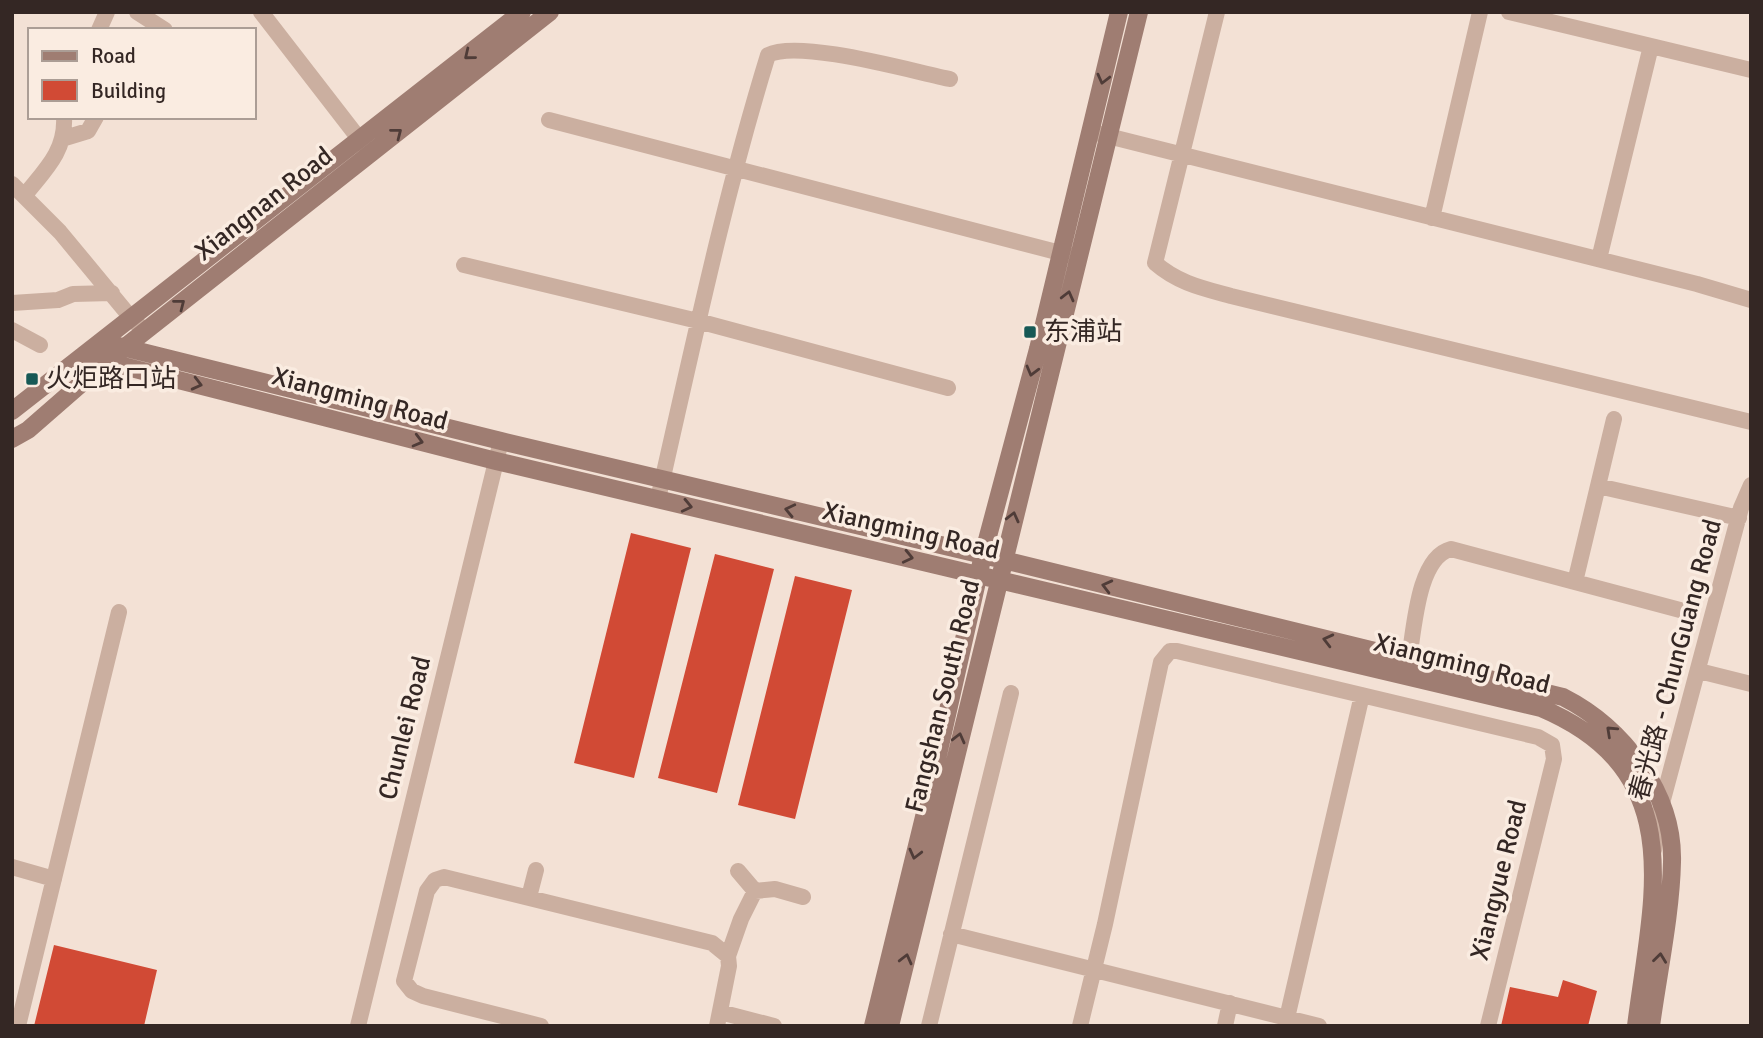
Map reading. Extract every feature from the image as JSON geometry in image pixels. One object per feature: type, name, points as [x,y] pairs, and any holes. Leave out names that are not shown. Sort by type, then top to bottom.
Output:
[{"type":"street","points":[[100,28],[107,12]]},
{"type":"street","points":[[137,12],[162,28]]},
{"type":"street","points":[[261,12],[366,147]]},
{"type":"street","name":"Xiangnan Road","points":[[366,147],[522,12]]},
{"type":"street","name":"Xiangnan Road","points":[[12,412],[102,342],[139,325],[366,147],[550,12]]},
{"type":"street","name":"Fangshan South Road","points":[[1099,134],[1119,12]]},
{"type":"street","name":"Fangshan South Road","points":[[890,1026],[998,579],[1069,255],[1099,134],[1139,12]]},
{"type":"street","points":[[1217,12],[1156,263],[1185,284],[1751,422]]},
{"type":"street","points":[[1432,218],[1480,12]]},
{"type":"street","points":[[1509,12],[1751,70]]},
{"type":"street","points":[[1599,259],[1651,46]]},
{"type":"street","points":[[658,499],[698,321],[750,113],[768,55],[780,49],[812,51],[950,79]]},
{"type":"street","points":[[25,195],[58,154],[65,138],[64,119]]},
{"type":"street","points":[[65,138],[88,131],[95,119]]},
{"type":"street","points":[[549,120],[1069,255]]},
{"type":"street","points":[[1099,134],[1599,259],[1751,300]]},
{"type":"street","points":[[12,184],[25,195],[139,325]]},
{"type":"street","name":"Fangshan South Road","points":[[873,1026],[924,817],[978,574],[1069,255]]},
{"type":"street","points":[[464,265],[698,321],[948,388]]},
{"type":"street","points":[[12,303],[58,300],[74,294],[112,293]]},
{"type":"street","name":"Xiangnan Road","points":[[20,434],[125,347],[139,325]]},
{"type":"street","points":[[12,330],[40,345]]},
{"type":"street","name":"Xiangming Road","points":[[102,342],[501,441],[983,555],[1407,669],[1541,708],[1574,724],[1611,754],[1630,777],[1641,798],[1654,850],[1653,890],[1636,1026]]},
{"type":"street","name":"Xiangming Road","points":[[84,356],[496,461],[998,579],[1407,669],[1563,697],[1584,708],[1629,748],[1646,773],[1661,807],[1672,860],[1651,1026]]},
{"type":"street","points":[[12,412],[20,434]]},
{"type":"street","points":[[1575,582],[1614,419]]},
{"type":"street","name":"Chunlei Road","points":[[358,1026],[501,441]]},
{"type":"street","name":"春光路 - ChunGuang Road","points":[[1654,850],[1661,807],[1739,518],[1751,485]]},
{"type":"street","points":[[1598,486],[1739,518]]},
{"type":"street","points":[[1407,669],[1430,563],[1440,552],[1451,549],[1680,610]]},
{"type":"street","points":[[18,1026],[119,612]]},
{"type":"street","points":[[1080,1026],[1152,714],[1161,662],[1170,651],[1362,695],[1287,1018]]},
{"type":"street","points":[[1699,671],[1751,684]]},
{"type":"street","points":[[929,1026],[1012,693]]},
{"type":"street","name":"Xiangyue Road","points":[[1362,695],[1538,737],[1552,745],[1554,759],[1488,1026]]},
{"type":"street","points":[[12,867],[54,878]]},
{"type":"street","points":[[529,897],[536,870]]},
{"type":"street","points":[[738,871],[755,891]]},
{"type":"street","points":[[541,1026],[423,996],[412,991],[404,981],[427,891],[435,880],[444,877],[712,943],[728,956]]},
{"type":"street","points":[[755,891],[775,889],[803,897]]},
{"type":"street","points":[[755,891],[741,919],[728,956],[729,966],[719,1019],[774,1026]]},
{"type":"street","points":[[951,934],[1318,1026]]},
{"type":"street","points":[[1225,1026],[1230,1003]]},
{"type":"building","points":[[631,533],[691,548],[634,778],[574,763]]},
{"type":"building","points":[[715,554],[774,569],[717,793],[658,778]]},
{"type":"building","points":[[795,576],[852,590],[795,819],[738,805]]},
{"type":"building","points":[[54,945],[157,970],[144,1026],[34,1026]]},
{"type":"building","points":[[1563,980],[1597,991],[1588,1026],[1501,1026],[1510,987],[1558,997]]},
{"type":"place","name":"东浦站","points":[[1030,332]]},
{"type":"place","name":"火炬路口站","points":[[32,379]]}]
